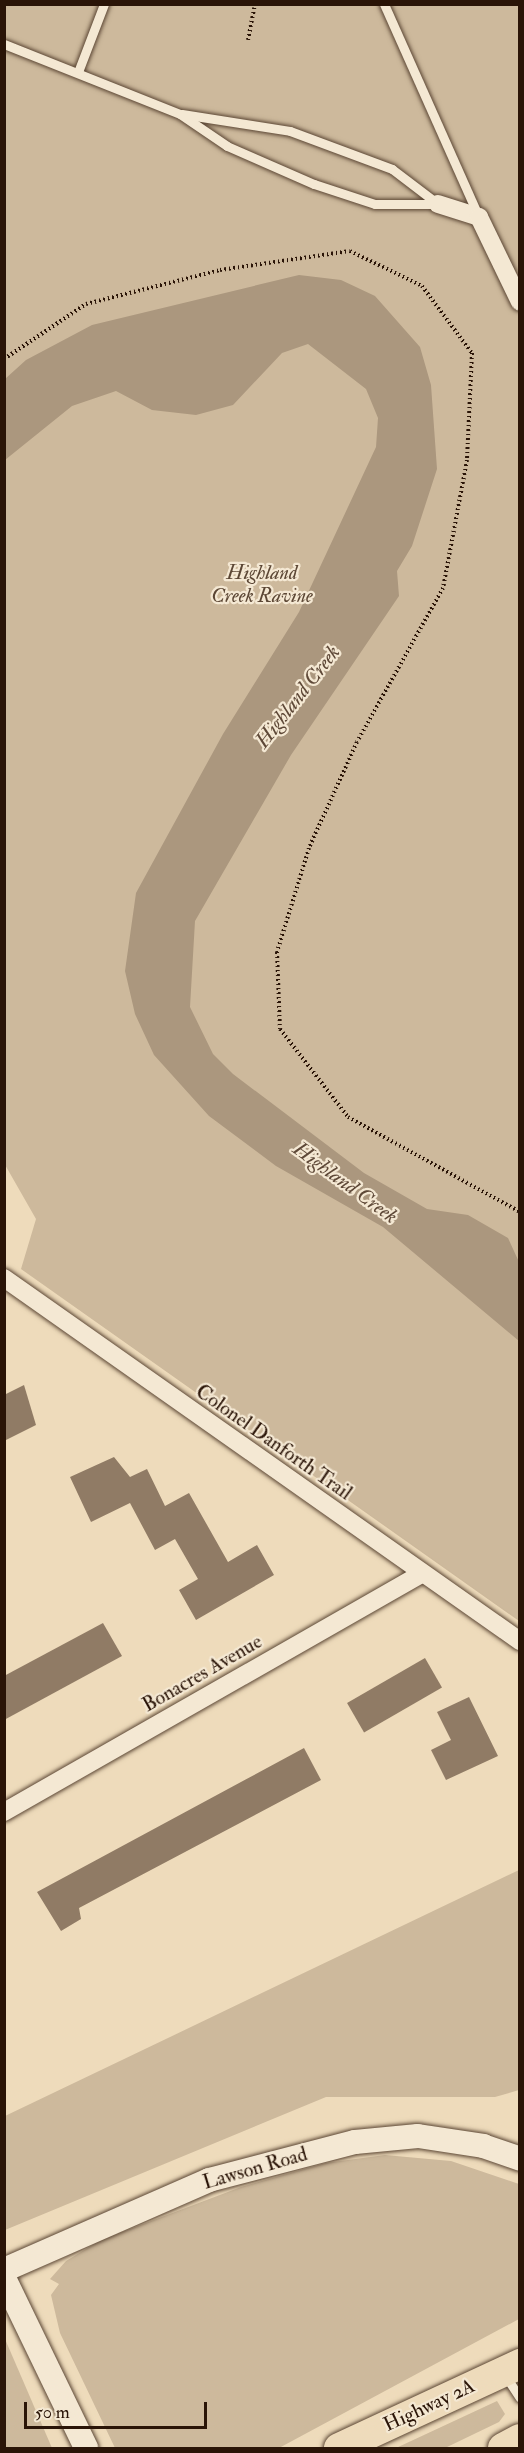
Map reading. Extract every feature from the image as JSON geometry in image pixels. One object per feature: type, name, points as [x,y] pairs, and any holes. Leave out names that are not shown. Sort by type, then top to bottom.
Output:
[{"type":"main road","points":[[439,2398],[519,2345]]},
{"type":"main road","name":"Highway 2A","points":[[339,2448],[439,2398],[511,2368]]},
{"type":"main road","points":[[503,2448],[519,2439]]},
{"type":"main road","points":[[514,2448],[519,2447]]},
{"type":"street","points":[[438,204],[479,217],[519,302]]},
{"type":"street","name":"Colonel Danforth Trail","points":[[4,1278],[519,1641]]},
{"type":"street","name":"Bonacres Avenue","points":[[4,1812],[421,1574]]},
{"type":"street","name":"Lawson Road","points":[[4,2270],[209,2180],[355,2142],[418,2136],[483,2146],[519,2159]]},
{"type":"street","points":[[4,2277],[86,2448]]},
{"type":"lane","points":[[78,72],[104,4]]},
{"type":"lane","points":[[384,4],[479,217]]},
{"type":"lane","points":[[4,44],[180,114],[227,146],[314,184],[389,207],[438,204]]},
{"type":"lane","points":[[180,114],[290,131],[392,169],[438,204]]},
{"type":"lane","points":[[511,2368],[519,2398]]},
{"type":"path","points":[[248,40],[254,8]]},
{"type":"path","points":[[4,359],[86,304],[220,270],[350,251],[423,286],[472,353],[467,460],[443,588],[357,742],[309,848],[277,952],[280,1029],[348,1117],[519,1212]]},
{"type":"green space","name":"Highland Creek Ravine","points":[[4,5],[519,5],[519,1621],[21,1269],[36,1219],[4,1163]]},
{"type":"green space","points":[[519,1870],[519,2090],[495,2097],[326,2097],[5,2230],[5,2116]]},
{"type":"green space","points":[[385,2155],[451,2161],[519,2184],[519,2319],[279,2448],[115,2448],[60,2333],[51,2295],[59,2284],[50,2279],[66,2261],[101,2240],[241,2187],[326,2163]]},
{"type":"green space","points":[[5,2339],[52,2448],[5,2448]]},
{"type":"green space","points":[[497,2401],[505,2414],[499,2422],[445,2448],[396,2448]]},
{"type":"water","name":"Highland Creek","points":[[299,275],[341,280],[375,296],[420,347],[431,385],[437,469],[412,546],[397,571],[399,596],[291,755],[195,921],[190,1007],[213,1054],[233,1074],[364,1173],[427,1209],[468,1215],[508,1238],[519,1262],[519,1341],[383,1227],[276,1166],[209,1116],[154,1055],[135,1014],[125,971],[136,893],[223,734],[299,612],[376,447],[378,418],[366,389],[308,344],[282,353],[233,405],[196,415],[152,410],[116,391],[72,406],[5,460],[5,379],[26,360],[92,325]]},
{"type":"building","points":[[24,1385],[36,1425],[4,1441],[4,1395]]},
{"type":"building","points":[[114,1457],[130,1477],[147,1469],[165,1506],[189,1493],[228,1562],[257,1545],[274,1575],[196,1620],[179,1590],[198,1579],[175,1539],[155,1550],[130,1503],[91,1522],[70,1477]]},
{"type":"building","points":[[103,1623],[122,1656],[4,1720],[4,1676]]},
{"type":"building","points":[[425,1658],[442,1687],[364,1732],[347,1703]]},
{"type":"building","points":[[469,1697],[498,1756],[446,1780],[431,1750],[451,1740],[437,1712]]},
{"type":"building","points":[[304,1748],[321,1780],[79,1908],[81,1919],[61,1931],[37,1892]]}]
